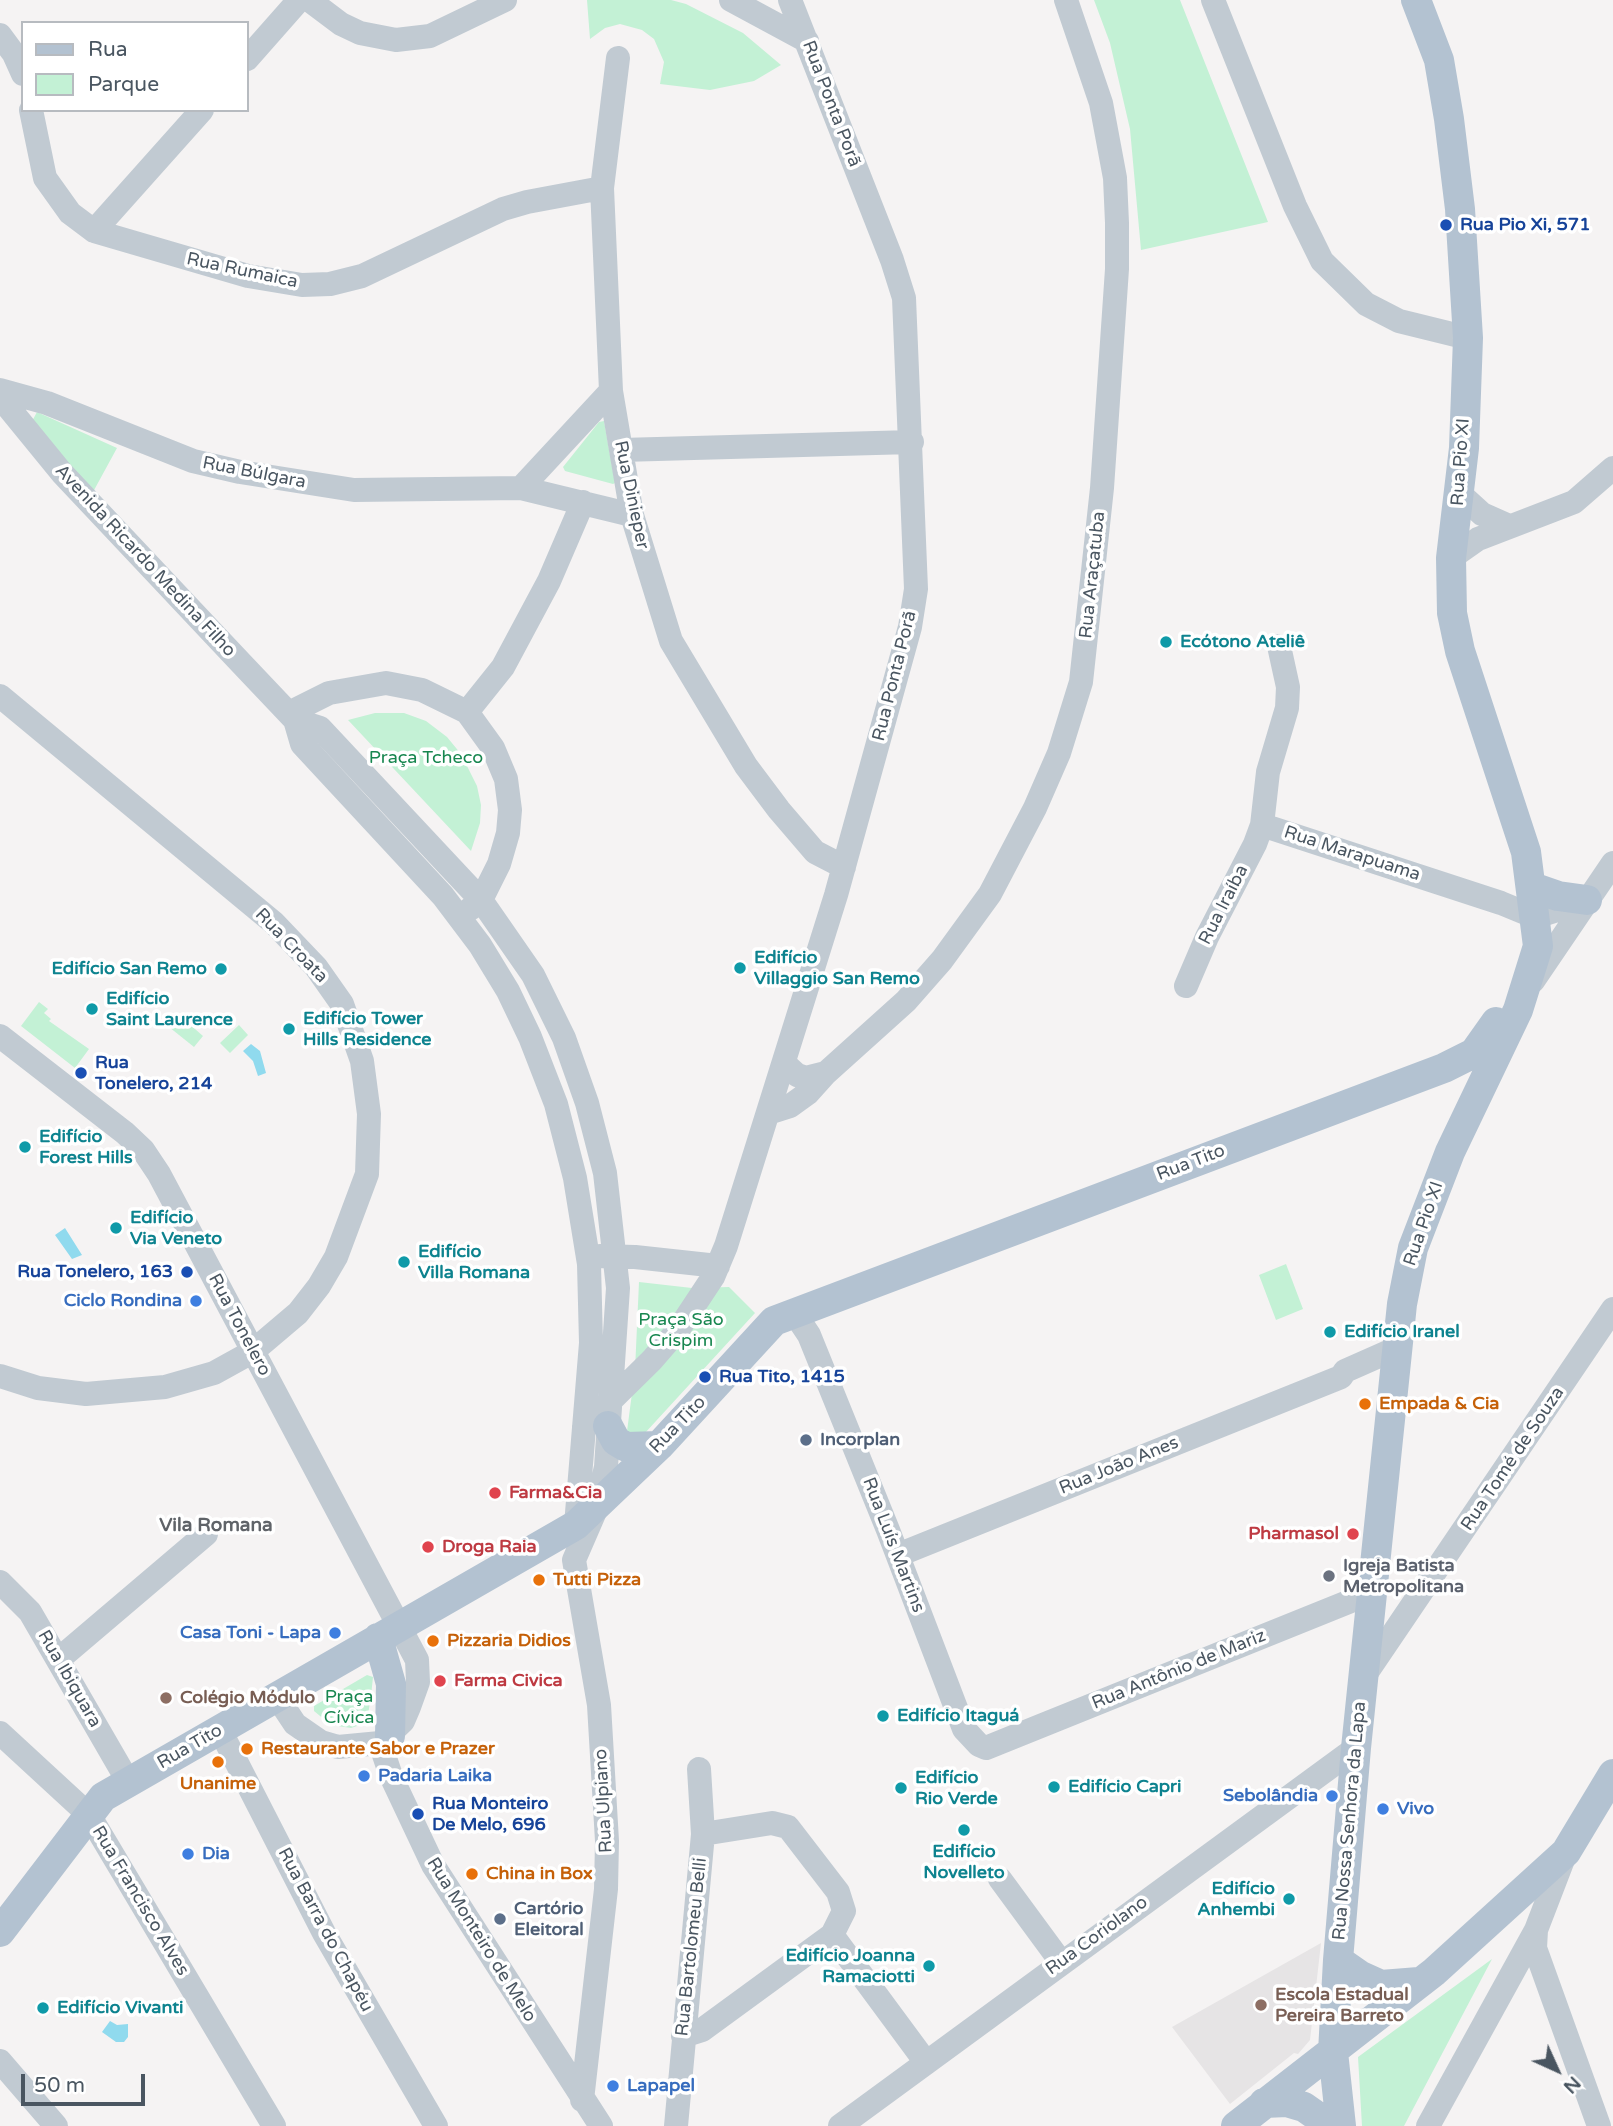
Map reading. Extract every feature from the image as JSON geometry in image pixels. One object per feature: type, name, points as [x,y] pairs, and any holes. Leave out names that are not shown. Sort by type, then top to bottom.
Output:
[{"type":"main road","name":"Rua Pio XI","points":[[1373,1592],[1397,1356],[1413,1248],[1450,1152],[1523,996],[1537,955],[1532,887],[1517,821],[1455,633],[1451,558],[1460,494],[1468,338],[1460,209],[1449,119],[1439,60],[1416,0]]},
{"type":"main road","points":[[1532,887],[1558,896],[1587,900]]},
{"type":"main road","name":"Rua Pio XI","points":[[1444,1068],[1474,1053],[1489,1035],[1505,1002],[1535,917]]},
{"type":"main road","points":[[1444,1068],[1476,1094]]},
{"type":"main road","name":"Rua Tito","points":[[0,1932],[103,1797],[540,1546],[586,1516],[659,1446],[774,1321],[804,1319],[1444,1068]]},
{"type":"main road","points":[[601,1417],[616,1441],[626,1447],[659,1446]]},
{"type":"main road","name":"Rua Nossa Senhora da Lapa","points":[[1341,2126],[1333,2052],[1338,1961],[1356,1748],[1373,1592]]},
{"type":"main road","points":[[385,1739],[391,1684],[389,1632]]},
{"type":"main road","points":[[1236,2126],[1419,1982],[1566,1852],[1613,1774]]},
{"type":"main road","points":[[1338,1961],[1361,1976],[1381,1984],[1419,1982]]},
{"type":"main road","points":[[1264,2103],[1287,2102],[1304,2106],[1331,2126]]},
{"type":"street","points":[[248,58],[299,0]]},
{"type":"street","points":[[309,0],[341,24],[370,36],[396,40],[430,36],[505,0]]},
{"type":"street","points":[[731,0],[807,41]]},
{"type":"street","name":"Rua Ponta Porã","points":[[718,1266],[844,867],[910,626],[916,589],[904,298],[892,260],[790,0]]},
{"type":"street","name":"Rua Araçatuba","points":[[768,1113],[790,1106],[808,1093],[826,1073],[906,1001],[942,960],[990,894],[1050,775],[1074,712],[1081,682],[1102,488],[1118,269],[1115,178],[1101,103],[1066,0]]},
{"type":"street","points":[[1213,0],[1295,206],[1322,261],[1366,304],[1409,324],[1468,338]]},
{"type":"street","points":[[0,36],[21,70]]},
{"type":"street","name":"Rua Dinieper","points":[[618,58],[602,188],[611,391],[632,515],[671,641],[713,712],[746,766],[779,810],[815,852],[844,867]]},
{"type":"street","name":"Rua Rumaica","points":[[31,112],[45,178],[69,213],[94,231],[248,276],[302,285],[330,284],[362,276],[503,209],[561,194],[602,188]]},
{"type":"street","points":[[94,231],[200,112]]},
{"type":"street","name":"Rua Búlgara","points":[[0,390],[47,403],[194,461],[287,481],[354,489],[521,488],[632,515]]},
{"type":"street","points":[[521,488],[611,391]]},
{"type":"street","name":"Avenida Ricardo Medina Filho","points":[[0,397],[62,472],[292,717],[302,744],[461,917],[508,990],[537,1050],[558,1112],[575,1178],[588,1257]]},
{"type":"street","points":[[621,450],[912,442]]},
{"type":"street","points":[[1451,558],[1478,539],[1574,502],[1613,468]]},
{"type":"street","points":[[1460,494],[1482,514],[1509,526]]},
{"type":"street","points":[[467,712],[503,667],[549,581],[583,502]]},
{"type":"street","name":"Rua Marapuama","points":[[1279,646],[1288,687],[1287,708],[1268,772],[1262,825],[1501,903],[1535,917]]},
{"type":"street","points":[[292,717],[329,694],[386,683],[422,690],[467,712],[493,748],[506,779],[510,810],[508,833],[499,864],[481,900],[461,917]]},
{"type":"street","name":"Rua Croata","points":[[0,696],[274,923],[316,967],[342,1004],[362,1061],[369,1114],[367,1174],[354,1214],[319,1286],[298,1313],[252,1352],[214,1373],[152,1389],[86,1394],[38,1388],[0,1376]]},
{"type":"street","name":"Avenida Ricardo Medina Filho","points":[[292,717],[320,728],[481,900],[533,975],[564,1038],[587,1103],[605,1173],[616,1255]]},
{"type":"street","name":"Rua Iraíba","points":[[1186,986],[1262,825]]},
{"type":"street","points":[[1523,996],[1613,863]]},
{"type":"street","points":[[1535,917],[1587,900]]},
{"type":"street","points":[[508,990],[533,975]]},
{"type":"street","name":"Rua Tonelero","points":[[0,1036],[125,1132],[143,1150],[159,1174],[252,1352],[389,1632]]},
{"type":"street","points":[[537,1050],[564,1038]]},
{"type":"street","points":[[784,1063],[797,1075],[806,1078],[826,1073]]},
{"type":"street","points":[[558,1112],[587,1103]]},
{"type":"street","points":[[575,1178],[605,1173]]},
{"type":"street","points":[[601,1417],[618,1288],[616,1255]]},
{"type":"street","points":[[586,1516],[606,1467],[591,1343],[588,1257],[616,1255],[718,1266],[678,1330],[601,1417]]},
{"type":"street","name":"Rua Tomé de Souza","points":[[1363,1678],[1613,1308]]},
{"type":"street","name":"Rua Luís Martins","points":[[804,1319],[964,1729],[972,1741],[986,1748]]},
{"type":"street","name":"Rua João Anes","points":[[898,1555],[1341,1377],[1348,1379],[1397,1356]]},
{"type":"street","name":"Rua Ulpiano","points":[[582,2100],[606,1889],[607,1841],[598,1705],[576,1571],[576,1554],[586,1516]]},
{"type":"street","points":[[59,1659],[206,1534]]},
{"type":"street","points":[[540,1546],[562,1556],[576,1571]]},
{"type":"street","name":"Rua Ibiquara","points":[[0,1582],[30,1612],[130,1783]]},
{"type":"street","name":"Rua Antônio de Mariz","points":[[986,1748],[1373,1592]]},
{"type":"street","points":[[277,1697],[295,1724],[321,1742],[338,1747],[385,1739]]},
{"type":"street","name":"Rua Barra do Chapéu","points":[[220,1730],[324,1933],[436,2126]]},
{"type":"street","name":"Rua Francisco Alves","points":[[0,1733],[89,1815],[274,2126]]},
{"type":"street","name":"Rua Monteiro de Melo","points":[[385,1739],[391,1776],[433,1865],[601,2126]]},
{"type":"street","name":"Rua Coriolano","points":[[840,2126],[1356,1748]]},
{"type":"street","name":"Rua Bartolomeu Belli","points":[[676,2126],[703,1834],[699,1769]]},
{"type":"street","points":[[683,2036],[702,2030],[832,1935],[843,1918],[842,1901],[788,1827],[772,1824],[703,1834]]},
{"type":"street","points":[[1428,2126],[1535,1930],[1566,1852]]},
{"type":"street","points":[[1000,1879],[1061,1962]]},
{"type":"street","points":[[1535,1930],[1535,1948],[1599,2126]]},
{"type":"street","points":[[832,1935],[926,2061]]},
{"type":"street","points":[[0,2061],[56,2126]]},
{"type":"shaded area","name":"Escola Estadual Pereira Barreto","points":[[1321,1943],[1310,2040],[1298,2054],[1294,2053],[1230,2104],[1172,2027]]},
{"type":"green space","points":[[587,0],[671,0],[686,4],[743,33],[781,65],[754,81],[710,90],[660,84],[664,62],[654,39],[642,30],[620,24],[605,28],[590,39]]},
{"type":"green space","points":[[1094,0],[1180,0],[1268,222],[1141,250],[1130,129],[1110,43]]},
{"type":"green space","points":[[37,412],[117,448],[93,492],[30,425]]},
{"type":"green space","points":[[604,421],[615,483],[613,484],[565,471],[563,467],[599,422]]},
{"type":"green space","name":"Praça Tcheco","points":[[375,713],[404,713],[426,721],[447,737],[461,754],[477,786],[481,805],[480,823],[471,851],[348,720]]},
{"type":"green space","points":[[39,1002],[48,1009],[44,1013],[51,1019],[49,1021],[89,1049],[75,1068],[21,1026]]},
{"type":"green space","points":[[179,1015],[203,1036],[194,1047],[169,1027]]},
{"type":"green space","points":[[239,1025],[248,1035],[230,1053],[220,1043]]},
{"type":"green space","points":[[1286,1264],[1303,1309],[1276,1320],[1259,1275]]},
{"type":"green space","name":"Praça São Crispim","points":[[639,1282],[692,1288],[729,1287],[755,1313],[645,1433],[626,1439],[635,1370]]},
{"type":"green space","name":"Praça Cívica","points":[[367,1675],[373,1677],[371,1696],[368,1715],[360,1725],[351,1728],[331,1725],[314,1711],[314,1706]]},
{"type":"green space","points":[[1492,1959],[1404,2126],[1362,2126],[1358,2057]]},
{"type":"water","points":[[251,1044],[260,1051],[266,1073],[258,1076],[253,1061],[243,1051]]},
{"type":"water","points":[[65,1228],[82,1255],[72,1259],[55,1235]]},
{"type":"water","points":[[110,2021],[117,2025],[128,2024],[128,2037],[124,2042],[116,2042],[102,2032]]},
{"type":"place","name":"Rua Pio Xi, 571","points":[[1446,225]]},
{"type":"place","name":"Ecótono Ateliê","points":[[1166,642]]},
{"type":"place","name":"Edifício Villaggio San Remo","points":[[740,968]]},
{"type":"place","name":"Edifício San Remo","points":[[221,969]]},
{"type":"place","name":"Edifício Saint Laurence","points":[[92,1009]]},
{"type":"place","name":"Edifício Tower Hills Residence","points":[[289,1029]]},
{"type":"place","name":"Rua Tonelero, 214","points":[[81,1073]]},
{"type":"place","name":"Edifício Forest Hills","points":[[25,1147]]},
{"type":"place","name":"Edifício Via Veneto","points":[[116,1228]]},
{"type":"place","name":"Edifício Villa Romana","points":[[404,1262]]},
{"type":"place","name":"Rua Tonelero, 163","points":[[187,1272]]},
{"type":"place","name":"Ciclo Rondina","points":[[196,1301]]},
{"type":"place","name":"Edifício Iranel","points":[[1330,1332]]},
{"type":"place","name":"Rua Tito, 1415","points":[[705,1377]]},
{"type":"place","name":"Empada & Cia","points":[[1365,1404]]},
{"type":"place","name":"Incorplan","points":[[806,1440]]},
{"type":"place","name":"Farma&Cia","points":[[495,1493]]},
{"type":"place","name":"Pharmasol","points":[[1353,1534]]},
{"type":"place","name":"Droga Raia","points":[[428,1547]]},
{"type":"place","name":"Igreja Batista Metropolitana","points":[[1329,1576]]},
{"type":"place","name":"Tutti Pizza","points":[[539,1580]]},
{"type":"place","name":"Casa Toni - Lapa","points":[[335,1633]]},
{"type":"place","name":"Pizzaria Didios","points":[[433,1641]]},
{"type":"place","name":"Farma Civica","points":[[440,1681]]},
{"type":"place","name":"Colégio Módulo","points":[[166,1698]]},
{"type":"place","name":"Edifício Itaguá","points":[[883,1716]]},
{"type":"place","name":"Restaurante Sabor e Prazer","points":[[247,1749]]},
{"type":"place","name":"Unanime","points":[[218,1762]]},
{"type":"place","name":"Padaria Laika","points":[[364,1776]]},
{"type":"place","name":"Edifício Capri","points":[[1054,1787]]},
{"type":"place","name":"Edifício Rio Verde","points":[[901,1788]]},
{"type":"place","name":"Sebolândia","points":[[1332,1796]]},
{"type":"place","name":"Vivo","points":[[1383,1809]]},
{"type":"place","name":"Rua Monteiro De Melo, 696","points":[[418,1814]]},
{"type":"place","name":"Edifício Novelleto","points":[[964,1830]]},
{"type":"place","name":"Dia","points":[[188,1854]]},
{"type":"place","name":"China in Box","points":[[472,1874]]},
{"type":"place","name":"Edifício Anhembi","points":[[1289,1899]]},
{"type":"place","name":"Cartório Eleitoral","points":[[500,1919]]},
{"type":"place","name":"Edifício Joanna Ramaciotti","points":[[929,1966]]},
{"type":"place","name":"Escola Estadual Pereira Barreto","points":[[1261,2005]]},
{"type":"place","name":"Edifício Vivanti","points":[[43,2008]]},
{"type":"place","name":"Lapapel","points":[[613,2086]]},
{"type":"district","name":"Vila Romana","points":[[216,1526]]}]
